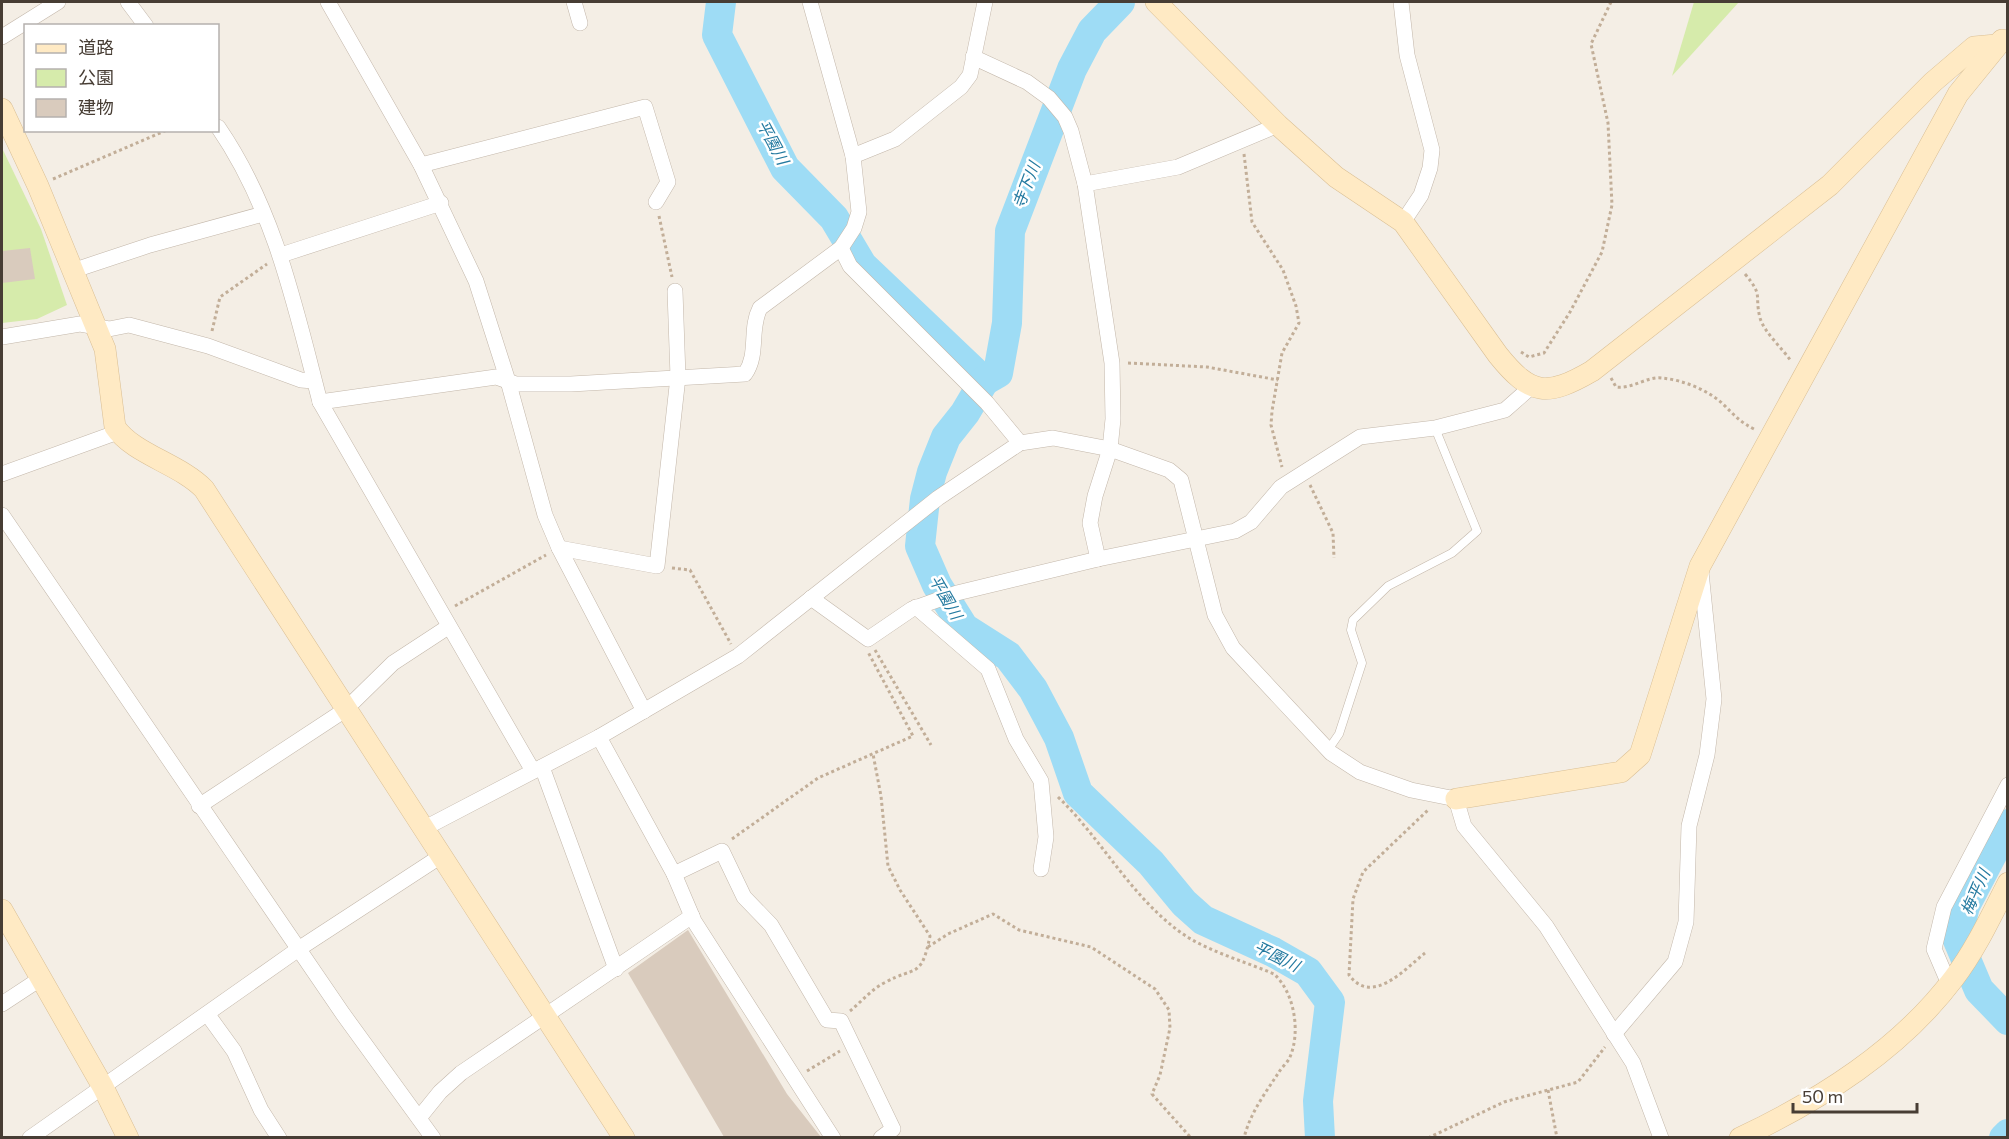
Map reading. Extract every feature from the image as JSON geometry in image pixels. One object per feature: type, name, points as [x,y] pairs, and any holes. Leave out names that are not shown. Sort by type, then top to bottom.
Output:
[{"type":"street","points":[[2,37],[58,2]]},
{"type":"street","points":[[128,2],[144,24]]},
{"type":"street","points":[[328,2],[421,165],[476,281],[508,381],[545,515],[559,548],[644,711]]},
{"type":"street","points":[[574,2],[580,23]]},
{"type":"street","points":[[320,402],[496,377],[508,381],[571,384],[745,374],[752,364],[755,318],[759,308],[841,248],[854,228],[860,206],[853,156],[810,2]]},
{"type":"street","points":[[853,156],[895,139],[961,87],[970,75],[985,2]]},
{"type":"street","points":[[1156,2],[1278,125],[1336,177],[1403,222],[1498,355],[1512,372],[1531,387],[1556,388],[1592,371],[1830,185],[1933,82],[1974,47],[2002,40]]},
{"type":"street","points":[[1401,2],[1407,55],[1432,150],[1430,168],[1421,195],[1403,222]]},
{"type":"street","points":[[423,828],[599,737],[738,656],[938,498],[1020,443],[1053,438],[1110,449],[1176,473],[1185,487],[1195,541],[1215,615],[1233,648],[1328,750],[1360,772],[1411,790],[1446,797],[1621,772],[1640,755],[1700,566],[1958,94],[2002,40]]},
{"type":"street","points":[[974,57],[1027,82],[1049,98],[1065,117],[1085,184],[1112,363],[1113,419],[1110,449],[1095,495],[1090,523],[1098,559]]},
{"type":"street","points":[[421,165],[645,107],[668,182],[656,202]]},
{"type":"street","points":[[2,109],[38,186],[105,349],[115,427],[118,432],[192,477],[204,489],[345,710],[624,1137]]},
{"type":"street","points":[[1085,184],[1178,167],[1278,125]]},
{"type":"street","points":[[219,128],[237,155],[281,255],[304,332],[320,402],[444,620],[537,769],[616,969]]},
{"type":"street","points":[[281,255],[441,203]]},
{"type":"street","points":[[72,271],[150,245],[263,214]]},
{"type":"street","points":[[841,248],[850,266],[970,389],[987,403],[1020,443]]},
{"type":"street","points":[[559,548],[657,566],[678,377],[675,291]]},
{"type":"street","points":[[2,337],[80,324],[108,329],[129,325],[208,346],[301,380],[314,381]]},
{"type":"street","points":[[811,598],[868,639],[916,607],[957,593],[1098,559],[1235,531],[1251,522],[1281,487],[1360,437],[1435,428],[1505,410],[1531,387]]},
{"type":"street","points":[[2,474],[118,432]]},
{"type":"street","points":[[2,515],[343,1014],[433,1137]]},
{"type":"street","points":[[1614,1034],[1675,962],[1686,922],[1689,826],[1707,755],[1714,699],[1700,566]]},
{"type":"street","points":[[916,607],[988,669],[1016,739],[1041,781],[1046,837],[1041,869]]},
{"type":"street","points":[[199,806],[345,710],[393,663],[444,620]]},
{"type":"street","points":[[599,737],[674,874],[692,916],[832,1137]]},
{"type":"street","points":[[1951,981],[1934,949],[1944,907],[2007,785]]},
{"type":"street","points":[[1446,797],[1464,826],[1546,926],[1633,1063],[1661,1137]]},
{"type":"street","points":[[674,874],[722,851],[744,897],[771,925],[827,1020],[841,1021],[894,1129],[881,1137]]},
{"type":"street","points":[[30,1137],[208,1015],[300,948],[441,856]]},
{"type":"street","points":[[1740,1137],[1772,1122],[1875,1059],[1920,1017],[1951,981],[1980,939],[2007,883]]},
{"type":"street","points":[[2,910],[103,1087],[128,1137]]},
{"type":"street","points":[[419,1118],[440,1092],[462,1073],[692,916]]},
{"type":"street","points":[[2,1004],[40,980]]},
{"type":"street","points":[[208,1015],[234,1052],[261,1110],[279,1137]]},
{"type":"lane","points":[[1328,750],[1339,734],[1362,663],[1351,630],[1353,621],[1388,586],[1452,553],[1477,531],[1435,428]]},
{"type":"path","points":[[1498,355],[1512,347],[1529,357],[1544,353],[1570,312],[1602,252],[1612,205],[1608,123],[1592,44],[1611,2]]},
{"type":"path","points":[[38,186],[162,132]]},
{"type":"path","points":[[1235,143],[1244,152],[1252,222],[1283,270],[1296,306],[1299,323],[1282,353],[1271,425],[1282,466],[1281,487]]},
{"type":"path","points":[[656,202],[675,291]]},
{"type":"path","points":[[208,346],[220,297],[281,255]]},
{"type":"path","points":[[1734,260],[1758,290],[1760,318],[1764,326],[1794,365],[1807,371]]},
{"type":"path","points":[[1112,363],[1207,367],[1278,380]]},
{"type":"path","points":[[1578,379],[1593,385],[1610,376],[1616,387],[1627,388],[1661,378],[1696,387],[1723,404],[1737,420],[1770,438]]},
{"type":"path","points":[[1305,472],[1333,533],[1334,558]]},
{"type":"path","points":[[444,620],[559,548]]},
{"type":"path","points":[[657,566],[690,570],[738,656]]},
{"type":"path","points":[[868,639],[931,744]]},
{"type":"path","points":[[722,851],[741,832],[818,778],[914,736],[891,691],[871,660],[867,646],[868,639]]},
{"type":"path","points":[[841,1021],[884,983],[911,973],[924,962],[930,936],[900,890],[888,866],[881,796],[872,754]]},
{"type":"path","points":[[1041,781],[1076,814],[1094,840],[1153,907],[1189,938],[1274,974],[1281,981],[1294,1010],[1294,1032],[1290,1057],[1260,1100],[1244,1137]]},
{"type":"path","points":[[1425,953],[1385,984],[1371,988],[1363,987],[1356,985],[1349,975],[1353,899],[1363,872],[1428,810],[1446,797]]},
{"type":"path","points":[[928,947],[948,934],[993,915],[1019,930],[1091,947],[1155,989],[1169,1010],[1170,1029],[1160,1075],[1152,1094],[1191,1137]]},
{"type":"path","points":[[1428,1137],[1504,1102],[1578,1082],[1614,1034]]},
{"type":"path","points":[[794,1079],[852,1044]]},
{"type":"path","points":[[1548,1090],[1557,1137]]},
{"type":"green space","points":[[1694,2],[1739,2],[1672,76]]},
{"type":"green space","points":[[2,148],[41,229],[67,305],[37,319],[2,323]]},
{"type":"building","points":[[30,248],[35,279],[2,283],[2,251]]},
{"type":"building","points":[[688,930],[787,1094],[821,1137],[724,1137],[628,973]]},
{"type":"waterway","name":"平園川","points":[[721,2],[717,35],[785,168],[834,218],[862,265],[984,381]]},
{"type":"waterway","name":"寺下川","points":[[984,381],[998,373],[1007,323],[1010,231],[1072,69],[1092,31],[1120,2]]},
{"type":"waterway","name":"平園川","points":[[984,381],[965,413],[946,437],[932,472],[925,499],[920,546],[937,585],[964,628],[1008,656],[1033,689],[1059,738],[1078,793],[1151,863],[1184,903],[1203,920],[1273,952],[1308,972],[1330,1002],[1318,1101],[1320,1138]]},
{"type":"waterway","name":"梅平川","points":[[2008,824],[1965,906],[1957,938],[1979,990],[2008,1020]]},
{"type":"waterway","name":"梅平川","points":[[2004,1138],[2008,1134]]}]
